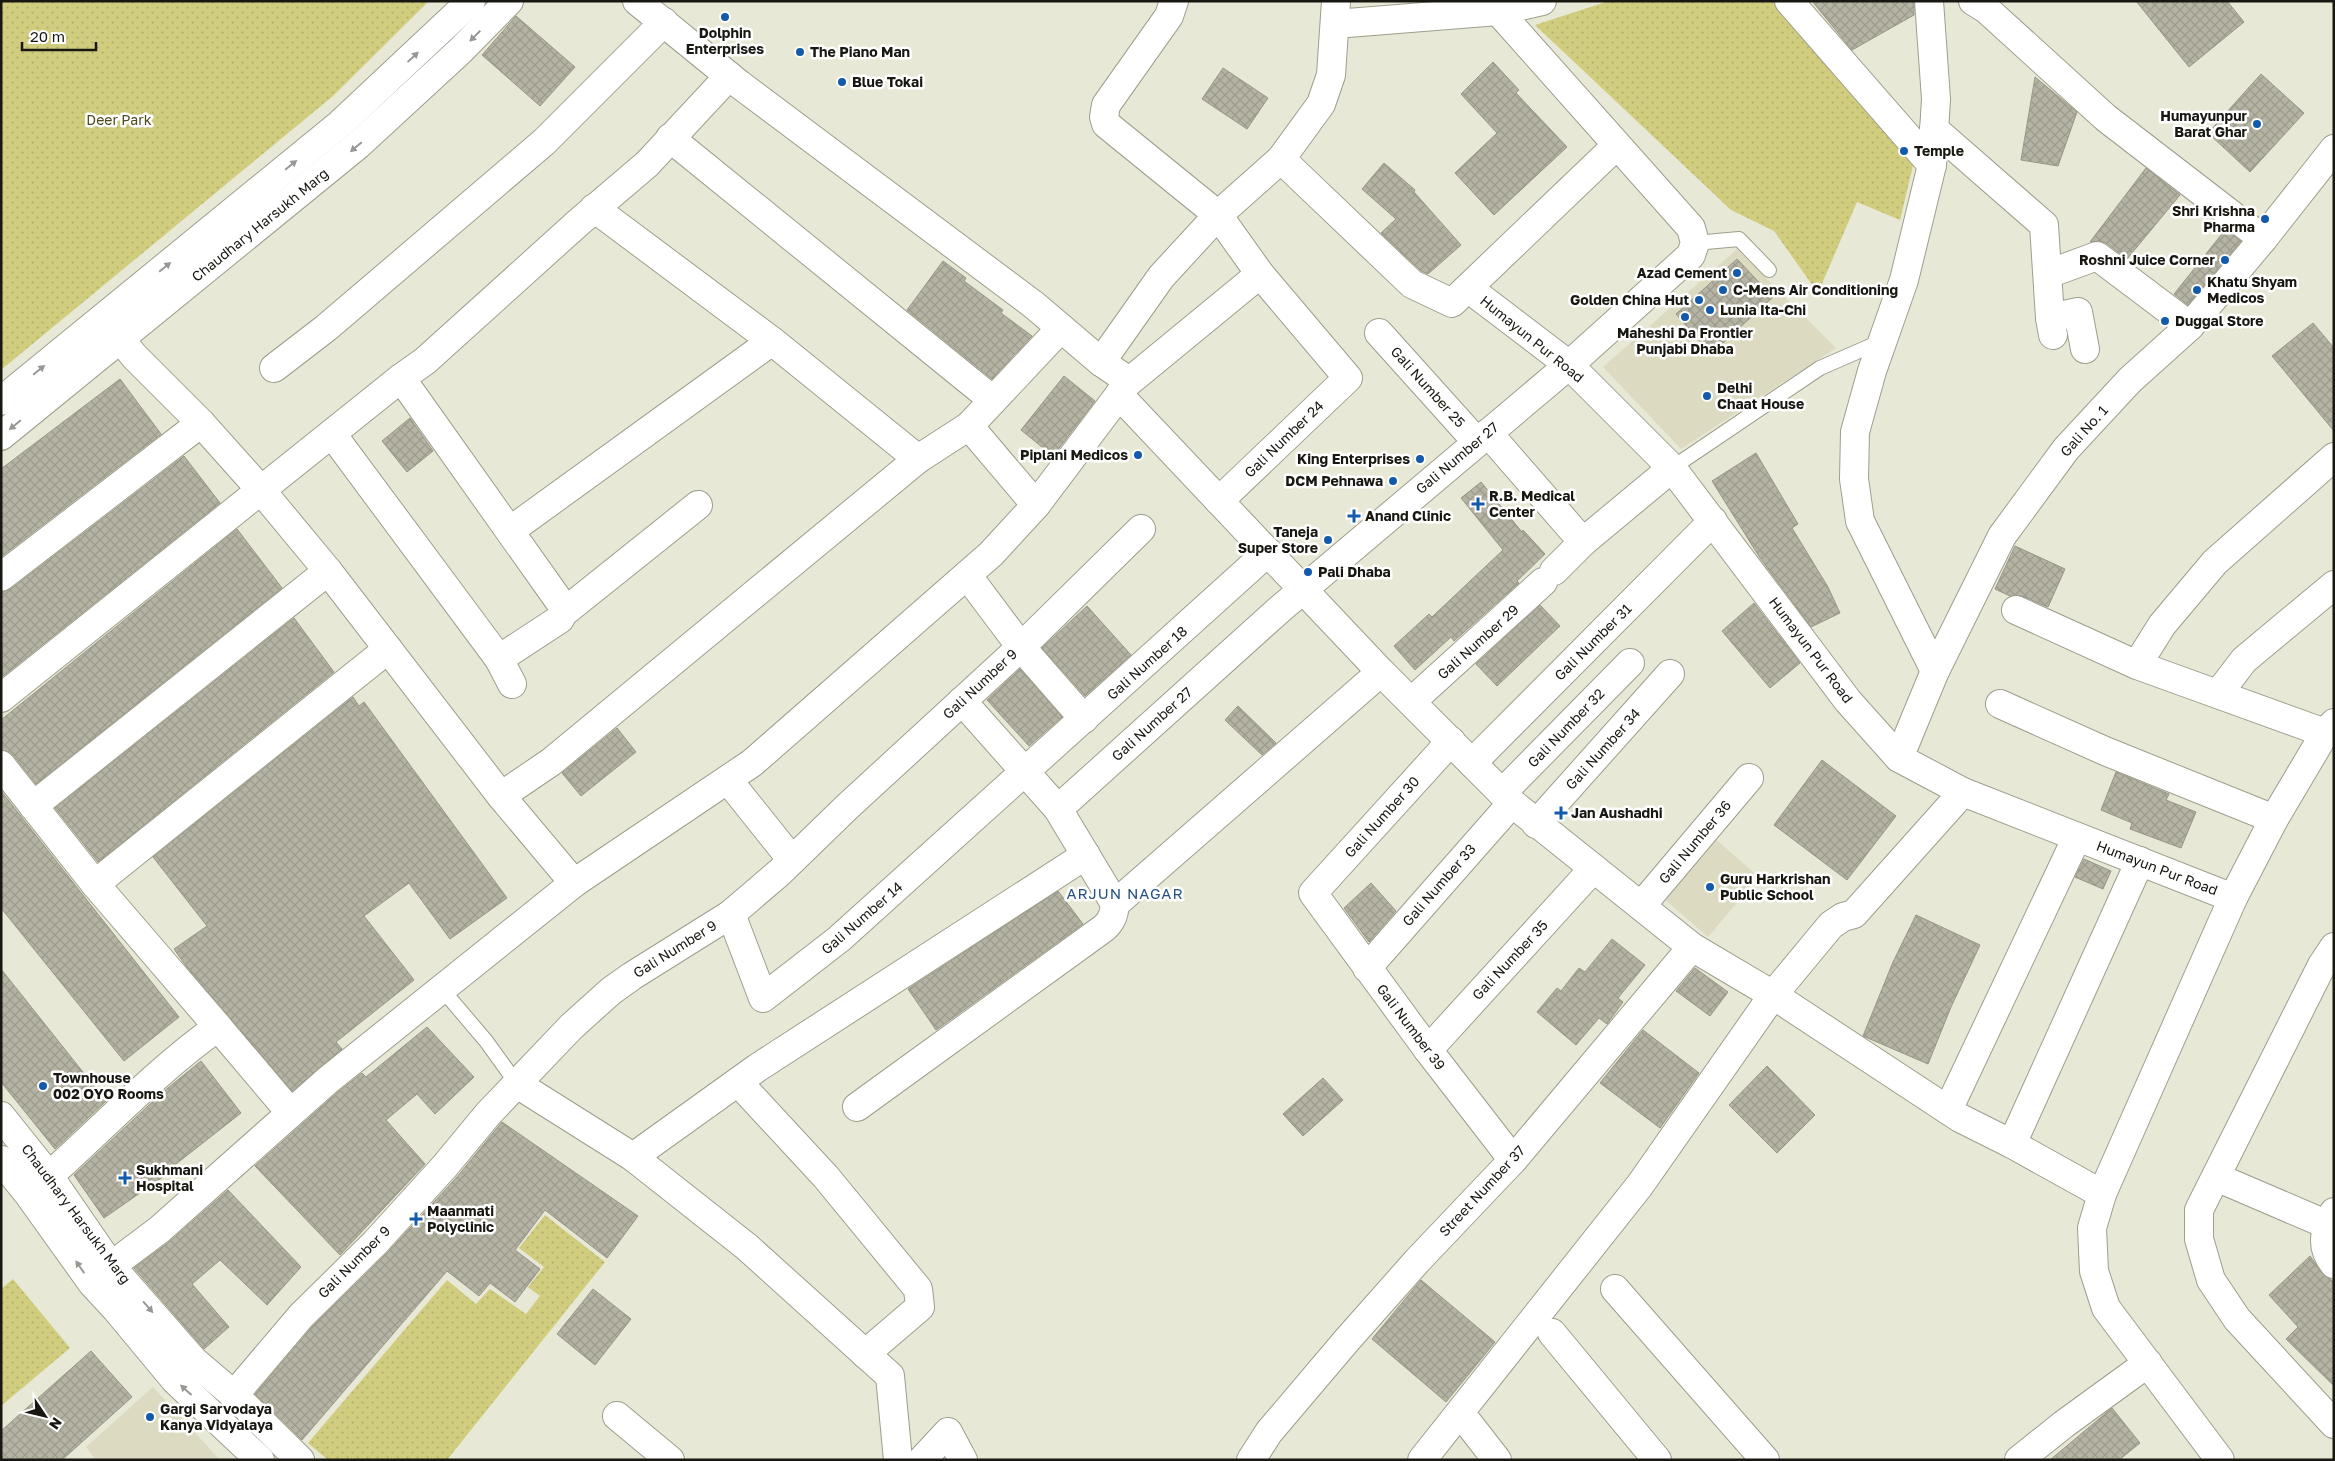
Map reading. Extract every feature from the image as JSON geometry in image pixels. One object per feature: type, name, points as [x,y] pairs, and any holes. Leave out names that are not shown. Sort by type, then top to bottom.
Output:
[{"type":"street","name":"Chaudhary Harsukh Marg","points":[[1,401],[340,124],[471,1]]},
{"type":"street","name":"Chaudhary Harsukh Marg","points":[[1,436],[358,145],[460,51],[509,1]]},
{"type":"street","points":[[637,1],[729,76],[1034,305],[1101,362],[1123,377],[1122,390],[1219,501],[1381,672],[1507,798],[1536,824],[1692,947],[1773,995],[1948,1110],[2102,1194]]},
{"type":"street","points":[[111,1266],[159,1230],[290,1112],[441,988],[574,883],[752,764],[991,554],[1036,505],[1122,390],[1260,274],[1218,215],[1106,124],[1104,117],[1106,105],[1169,16],[1174,1]]},
{"type":"street","points":[[1101,362],[1161,277],[1218,215],[1281,159],[1320,104],[1331,75],[1335,13],[1498,11],[1542,1]]},
{"type":"street","points":[[1789,1],[1932,165]]},
{"type":"street","points":[[1929,1],[1936,99],[1932,165],[1904,280],[1872,371],[1855,432],[1854,479],[1860,521],[1935,671]]},
{"type":"street","points":[[1973,1],[1986,9],[2106,118],[2263,239]]},
{"type":"street","points":[[1498,11],[1616,146],[1691,228],[1695,243]]},
{"type":"street","points":[[274,368],[334,322],[538,148],[664,22]]},
{"type":"street","points":[[1,698],[260,490],[425,361],[594,208],[647,164],[729,76]]},
{"type":"street","points":[[1934,129],[2044,225],[2051,326],[2078,312],[2086,349]]},
{"type":"street","points":[[670,138],[994,400]]},
{"type":"street","points":[[1281,159],[1412,284],[1452,303],[1616,146]]},
{"type":"street","name":"Gali No. 1","points":[[1899,758],[1935,671],[2002,536],[2066,449],[2130,380],[2190,326],[2263,239],[2334,149]]},
{"type":"street","points":[[594,208],[772,341],[918,459]]},
{"type":"street","name":"Gali Number 27","points":[[1058,810],[1304,590],[1569,365],[1691,255],[1695,243]]},
{"type":"street","points":[[2048,274],[2097,256],[2190,326]]},
{"type":"street","name":"Gali Number 24","points":[[1219,501],[1348,378],[1260,274]]},
{"type":"street","name":"Humayun Pur Road","points":[[1468,288],[1569,365],[1672,468],[1848,701],[1899,758],[1963,792],[2233,898]]},
{"type":"street","points":[[103,317],[134,356],[200,424],[260,490],[328,572],[501,796],[574,883]]},
{"type":"street","points":[[501,796],[551,762],[918,459],[969,426],[1061,328]]},
{"type":"street","name":"Gali Number 25","points":[[1379,333],[1582,542]]},
{"type":"street","points":[[511,530],[772,341]]},
{"type":"street","points":[[401,378],[511,530],[562,605],[563,613]]},
{"type":"street","points":[[1,577],[200,424]]},
{"type":"street","points":[[969,426],[1036,505]]},
{"type":"street","points":[[332,434],[499,659],[512,684]]},
{"type":"street","points":[[2137,665],[2162,625],[2215,562],[2334,457]]},
{"type":"street","name":"Gali Number 29","points":[[1412,701],[1548,576],[1582,542],[1672,468]]},
{"type":"street","points":[[499,659],[560,619],[563,613],[698,505]]},
{"type":"street","name":"Gali Number 31","points":[[1472,763],[1713,521]]},
{"type":"street","name":"Gali Number 9","points":[[234,1395],[301,1316],[375,1243],[446,1166],[488,1114],[571,1027],[632,976],[731,914],[792,860],[1020,647],[1141,529]]},
{"type":"street","name":"Gali Number 18","points":[[1025,773],[1268,552]]},
{"type":"street","points":[[33,806],[328,572]]},
{"type":"street","points":[[967,575],[1020,647],[1084,719]]},
{"type":"street","points":[[2218,694],[2244,660],[2334,585]]},
{"type":"street","points":[[2016,610],[2137,665],[2218,694],[2329,728],[2274,819],[2233,898],[2102,1194],[2092,1228],[2094,1271],[2106,1308],[2220,1460]]},
{"type":"street","points":[[94,884],[388,649]]},
{"type":"street","name":"Gali Number 32","points":[[1507,798],[1630,663]]},
{"type":"street","points":[[857,1107],[1104,928],[1110,922],[1116,904],[1381,672]]},
{"type":"street","name":"Gali Number 34","points":[[1536,824],[1670,674]]},
{"type":"street","points":[[962,700],[1058,810],[1116,904]]},
{"type":"street","points":[[2000,704],[2106,751],[2274,819]]},
{"type":"street","name":"Gali Number 30","points":[[1313,893],[1451,741]]},
{"type":"street","points":[[1,765],[94,884],[290,1112]]},
{"type":"street","name":"Gali Number 14","points":[[731,914],[763,998],[839,939],[1025,773]]},
{"type":"street","name":"Gali Number 36","points":[[1641,906],[1749,778]]},
{"type":"street","points":[[728,780],[792,860]]},
{"type":"street","points":[[1422,1460],[1640,1185],[1773,995],[1831,925],[1843,917],[1854,914],[1963,792]]},
{"type":"street","name":"Gali Number 33","points":[[1367,968],[1507,798]]},
{"type":"street","points":[[1948,1110],[2077,837]]},
{"type":"street","points":[[634,1157],[738,1082],[939,949],[1086,856]]},
{"type":"street","points":[[2012,1144],[2140,862]]},
{"type":"street","name":"Gali Number 35","points":[[1428,1050],[1593,870]]},
{"type":"street","name":"Gali Number 39","points":[[1313,893],[1428,1050],[1512,1160]]},
{"type":"street","name":"Street Number 37","points":[[1251,1460],[1269,1432],[1410,1268],[1512,1160],[1575,1088],[1642,1004],[1692,947]]},
{"type":"street","points":[[2334,947],[2322,965],[2199,1210],[2199,1239],[2211,1280],[2237,1320],[2334,1424]]},
{"type":"street","points":[[49,1176],[199,1040],[218,1027]]},
{"type":"street","points":[[738,1082],[826,1177],[918,1289],[920,1307],[865,1354]]},
{"type":"street","points":[[517,1084],[634,1157],[747,1247],[890,1376],[898,1460]]},
{"type":"street","name":"Chaudhary Harsukh Marg","points":[[1,1116],[49,1176],[111,1266],[194,1361],[234,1395],[300,1460]]},
{"type":"street","name":"Chaudhary Harsukh Marg","points":[[1,1160],[29,1195],[92,1284],[116,1309],[175,1380],[260,1460]]},
{"type":"street","points":[[2216,1177],[2331,1218],[2324,1246],[2334,1264]]},
{"type":"street","points":[[1615,1288],[1765,1460]]},
{"type":"street","points":[[1552,1333],[1657,1460]]},
{"type":"street","points":[[2019,1460],[2064,1424],[2148,1363]]},
{"type":"street","points":[[617,1416],[670,1460]]},
{"type":"street","points":[[1469,1424],[1497,1460]]},
{"type":"street","points":[[922,1460],[948,1432],[963,1460]]},
{"type":"lane","points":[[1695,243],[1740,240],[1769,270]]},
{"type":"lane","points":[[1672,468],[1820,368],[1883,340]]},
{"type":"lane","points":[[441,988],[486,1041],[517,1084]]},
{"type":"shaded area","points":[[1737,249],[1836,348],[1681,449],[1603,367]]},
{"type":"shaded area","name":"Guru Harkrishan Public School","points":[[1713,837],[1759,877],[1708,937],[1662,897]]},
{"type":"shaded area","name":"Gargi Sarvodaya Kanya Vidyalaya","points":[[153,1387],[220,1460],[96,1460],[86,1447]]},
{"type":"green space","name":"Deer Park","points":[[1,1],[429,1],[333,96],[1,370]]},
{"type":"green space","points":[[1609,1],[1772,1],[1784,7],[1915,157],[1900,220],[1857,202],[1818,293],[1774,231],[1731,210],[1535,25]]},
{"type":"green space","points":[[545,1215],[605,1262],[447,1460],[328,1460],[308,1443],[447,1280],[476,1304],[490,1289],[526,1314],[540,1296],[528,1287],[544,1267],[519,1248]]},
{"type":"green space","points":[[13,1279],[70,1348],[1,1406],[1,1289]]},
{"type":"building","points":[[1812,1],[1914,1],[1914,15],[1852,50]]},
{"type":"building","points":[[2136,1],[2227,1],[2244,22],[2189,67]]},
{"type":"building","points":[[516,16],[575,67],[540,106],[482,55]]},
{"type":"building","points":[[1493,62],[1519,90],[1516,93],[1567,147],[1494,215],[1455,173],[1497,133],[1461,94]]},
{"type":"building","points":[[1223,68],[1268,98],[1247,129],[1202,99]]},
{"type":"building","points":[[2261,74],[2304,113],[2250,172],[2208,133]]},
{"type":"building","points":[[2035,77],[2077,112],[2058,166],[2021,160]]},
{"type":"building","points":[[1384,163],[1415,190],[1414,192],[1461,245],[1428,274],[1421,271],[1381,233],[1396,219],[1362,189]]},
{"type":"building","points":[[2146,168],[2180,195],[2127,259],[2106,243],[2099,241],[2090,242]]},
{"type":"building","points":[[2225,230],[2241,241],[2188,305],[2174,294]]},
{"type":"building","points":[[1737,259],[1773,297],[1711,354],[1676,314]]},
{"type":"building","points":[[943,261],[966,278],[964,281],[1003,310],[1001,313],[1032,336],[992,379],[907,310]]},
{"type":"building","points":[[2313,323],[2334,348],[2334,431],[2272,356]]},
{"type":"building","points":[[1064,376],[1095,401],[1053,456],[1021,430]]},
{"type":"building","points":[[120,379],[161,434],[1,557],[1,469]]},
{"type":"building","points":[[410,418],[433,451],[407,472],[382,441]]},
{"type":"building","points":[[1756,453],[1798,524],[1792,528],[1828,587],[1840,613],[1811,627],[1760,558],[1712,481]]},
{"type":"building","points":[[184,456],[220,503],[2,677],[1,592],[11,589]]},
{"type":"building","points":[[1481,482],[1522,532],[1523,530],[1545,554],[1517,581],[1519,583],[1454,641],[1451,637],[1415,670],[1394,646],[1429,614],[1432,617],[1503,550],[1461,498]]},
{"type":"building","points":[[237,529],[282,588],[36,784],[13,755],[1,750],[1,720]]},
{"type":"building","points":[[2015,546],[2065,569],[2048,607],[2022,596],[2010,596],[1995,589]]},
{"type":"building","points":[[1754,603],[1800,663],[1770,688],[1722,631]]},
{"type":"building","points":[[1540,605],[1560,626],[1497,686],[1476,664]]},
{"type":"building","points":[[1087,606],[1131,655],[1085,696],[1042,648]]},
{"type":"building","points":[[294,618],[334,672],[98,862],[55,808]]},
{"type":"building","points":[[1020,669],[1062,717],[1029,746],[987,700]]},
{"type":"building","points":[[353,697],[359,706],[364,702],[507,898],[450,939],[409,883],[364,916],[414,980],[336,1042],[342,1049],[292,1091],[186,966],[174,949],[207,926],[153,857]]},
{"type":"building","points":[[1238,706],[1276,743],[1262,755],[1225,720]]},
{"type":"building","points":[[617,728],[636,752],[581,796],[562,773]]},
{"type":"building","points":[[1822,760],[1896,816],[1847,880],[1774,825]]},
{"type":"building","points":[[2116,772],[2169,794],[2166,800],[2196,812],[2181,848],[2130,829],[2132,823],[2101,810]]},
{"type":"building","points":[[1,791],[179,1017],[124,1061],[1,908]]},
{"type":"building","points":[[2084,859],[2111,871],[2103,889],[2075,877]]},
{"type":"building","points":[[1371,883],[1396,911],[1369,942],[1344,908]]},
{"type":"building","points":[[1058,891],[1083,924],[936,1030],[908,989]]},
{"type":"building","points":[[1916,915],[1980,945],[1951,1007],[1928,1064],[1863,1036],[1893,962]]},
{"type":"building","points":[[1612,939],[1645,965],[1618,998],[1623,1002],[1607,1024],[1599,1018],[1576,1045],[1537,1012],[1557,988],[1561,991],[1579,968],[1585,972]]},
{"type":"building","points":[[1695,968],[1728,992],[1710,1016],[1676,991]]},
{"type":"building","points":[[1,969],[106,1101],[55,1149],[1,1082]]},
{"type":"building","points":[[427,1027],[474,1077],[435,1114],[417,1094],[386,1120],[425,1164],[340,1255],[255,1166],[338,1092],[362,1073],[366,1077]]},
{"type":"building","points":[[1643,1030],[1699,1073],[1660,1128],[1600,1083]]},
{"type":"building","points":[[201,1061],[241,1113],[162,1175],[163,1177],[104,1218],[74,1175],[163,1092]]},
{"type":"building","points":[[1767,1066],[1815,1115],[1777,1153],[1729,1105]]},
{"type":"building","points":[[1323,1078],[1343,1100],[1303,1136],[1283,1114]]},
{"type":"building","points":[[502,1122],[638,1216],[607,1258],[545,1210],[515,1250],[540,1269],[515,1302],[490,1283],[479,1296],[447,1271],[302,1440],[255,1394],[312,1327],[386,1254],[457,1177]]},
{"type":"building","points":[[228,1190],[301,1267],[267,1305],[220,1260],[192,1284],[229,1327],[204,1349],[134,1268],[169,1242]]},
{"type":"building","points":[[2310,1256],[2322,1273],[2334,1282],[2334,1386],[2286,1339],[2298,1327],[2269,1295]]},
{"type":"building","points":[[1421,1280],[1495,1342],[1446,1402],[1372,1339]]},
{"type":"building","points":[[593,1289],[631,1319],[595,1365],[557,1334]]},
{"type":"building","points":[[91,1351],[132,1397],[62,1460],[1,1460],[1,1431]]},
{"type":"building","points":[[2112,1408],[2140,1443],[2119,1460],[2050,1460]]},
{"type":"place","name":"Dolphin Enterprises","points":[[725,17]]},
{"type":"place","name":"The Piano Man","points":[[800,52]]},
{"type":"place","name":"Blue Tokai","points":[[842,82]]},
{"type":"place","name":"Humayunpur Barat Ghar","points":[[2257,124]]},
{"type":"place","name":"Temple","points":[[1904,151]]},
{"type":"place","name":"Shri Krishna Pharma","points":[[2265,219]]},
{"type":"place","name":"Roshni Juice Corner","points":[[2225,260]]},
{"type":"place","name":"Azad Cement","points":[[1737,273]]},
{"type":"place","name":"C-Mens Air Conditioning","points":[[1723,290]]},
{"type":"place","name":"Khatu Shyam Medicos","points":[[2197,290]]},
{"type":"place","name":"Golden China Hut","points":[[1699,300]]},
{"type":"place","name":"Lunia Ita-Chi","points":[[1710,310]]},
{"type":"place","name":"Maheshi Da Frontier Punjabi Dhaba","points":[[1685,317]]},
{"type":"place","name":"Duggal Store","points":[[2165,321]]},
{"type":"place","name":"Delhi Chaat House","points":[[1707,396]]},
{"type":"place","name":"Piplani Medicos","points":[[1138,455]]},
{"type":"place","name":"King Enterprises","points":[[1420,459]]},
{"type":"place","name":"DCM Pehnawa","points":[[1393,481]]},
{"type":"place","name":"R.B. Medical Center","points":[[1478,504]]},
{"type":"place","name":"Anand Clinic","points":[[1354,516]]},
{"type":"place","name":"Taneja Super Store","points":[[1328,540]]},
{"type":"place","name":"Pali Dhaba","points":[[1308,572]]},
{"type":"place","name":"Jan Aushadhi","points":[[1561,813]]},
{"type":"place","name":"Guru Harkrishan Public School","points":[[1710,887]]},
{"type":"place","name":"Townhouse 002 OYO Rooms","points":[[43,1086]]},
{"type":"place","name":"Sukhmani Hospital","points":[[125,1178]]},
{"type":"place","name":"Maanmati Polyclinic","points":[[416,1219]]},
{"type":"place","name":"Gargi Sarvodaya Kanya Vidyalaya","points":[[150,1417]]},
{"type":"district","name":"ARJUN NAGAR","points":[[1125,894]]}]
